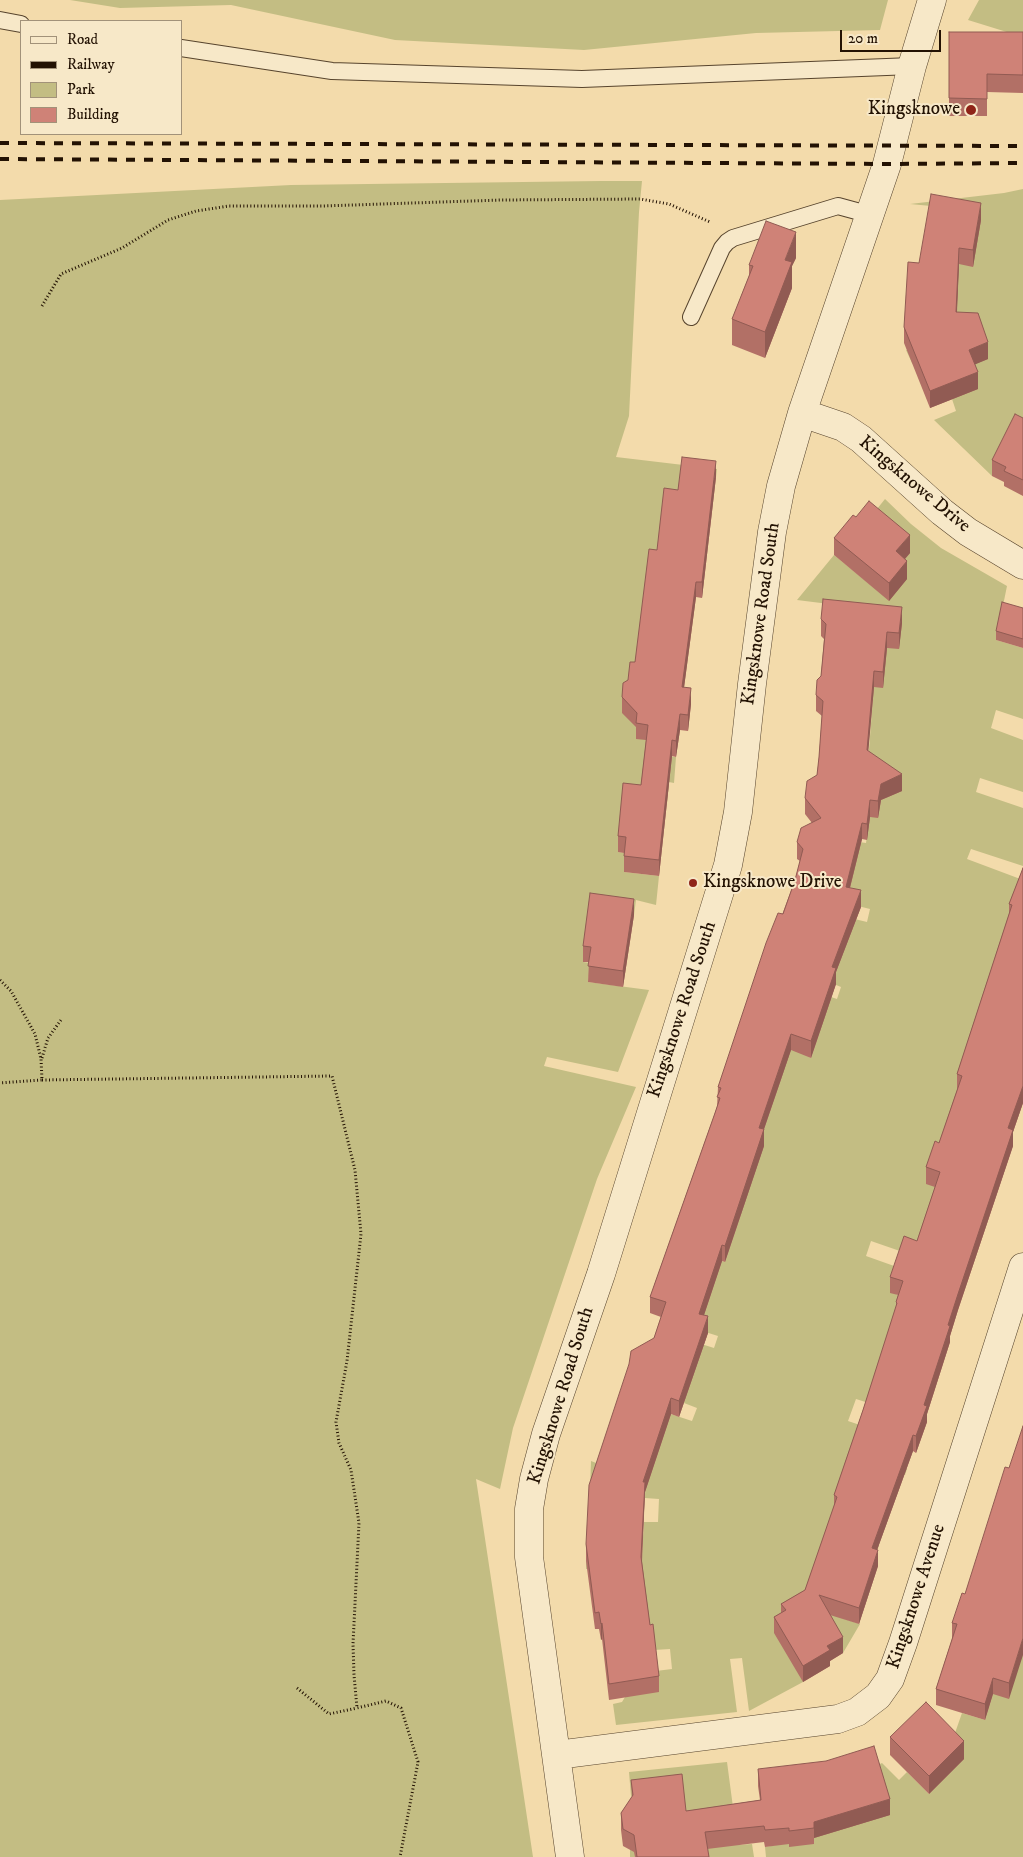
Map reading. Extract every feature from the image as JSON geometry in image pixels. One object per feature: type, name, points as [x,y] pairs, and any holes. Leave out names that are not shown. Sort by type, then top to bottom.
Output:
[{"type":"street","name":"Kingsknowe Road South","points":[[570,1857],[529,1557],[529,1509],[534,1479],[546,1434],[601,1274],[728,865],[738,812],[752,684],[772,532],[788,455],[871,215],[887,164],[912,66],[930,6]]},
{"type":"street","name":"Kingsknowe Drive","points":[[802,413],[843,428],[861,439],[942,512],[968,532],[1023,564]]},
{"type":"street","name":"Kingsknowe Avenue","points":[[557,1755],[838,1719],[857,1712],[878,1696],[890,1679],[903,1643],[1023,1267]]},
{"type":"lane","points":[[0,20],[20,24]]},
{"type":"lane","points":[[182,48],[332,71],[582,79],[912,66]]},
{"type":"lane","points":[[690,317],[722,248],[727,242],[740,236],[838,206],[871,215]]},
{"type":"path","points":[[42,306],[61,274],[122,248],[168,220],[196,211],[229,206],[323,206],[501,200],[640,199],[669,204],[740,236]]},
{"type":"path","points":[[0,980],[11,991],[35,1034],[41,1058],[42,1080]]},
{"type":"path","points":[[41,1058],[48,1038],[61,1020]]},
{"type":"path","points":[[0,1082],[332,1076],[354,1170],[361,1234],[347,1361],[336,1422],[339,1443],[351,1470],[359,1522],[353,1644],[357,1708]]},
{"type":"path","points":[[297,1688],[329,1714],[386,1701],[401,1708],[418,1762],[400,1857]]},
{"type":"green space","points":[[70,0],[888,0],[880,30],[756,33],[584,50],[395,40],[231,5],[120,8]]},
{"type":"green space","points":[[979,0],[1023,0],[1023,37],[968,20]]},
{"type":"green space","points":[[642,181],[629,416],[616,457],[717,469],[716,477],[683,473],[638,718],[648,741],[647,753],[676,757],[674,783],[669,782],[667,803],[624,799],[618,852],[626,853],[624,872],[659,876],[656,905],[636,900],[634,915],[590,909],[583,962],[591,963],[588,982],[649,990],[618,1072],[547,1057],[544,1066],[636,1087],[597,1179],[513,1428],[500,1489],[476,1479],[533,1857],[0,1857],[0,200],[291,185]]},
{"type":"green space","points":[[1023,189],[1023,433],[1014,430],[992,476],[934,420],[956,411],[952,399],[912,363],[906,350],[975,340],[956,329],[921,274],[931,206],[910,204]]},
{"type":"green space","points":[[885,499],[911,524],[941,548],[1007,586],[996,640],[1023,648],[1023,719],[996,710],[991,728],[1023,740],[1023,792],[980,778],[976,792],[1023,808],[1023,866],[971,849],[967,859],[1023,880],[1023,931],[988,1204],[923,1259],[871,1241],[866,1256],[911,1272],[891,1292],[903,1297],[894,1411],[856,1399],[848,1421],[866,1427],[858,1452],[907,1469],[905,1475],[893,1471],[878,1549],[830,1532],[833,1615],[860,1624],[843,1653],[817,1608],[803,1682],[749,1711],[742,1658],[730,1659],[737,1712],[616,1725],[613,1704],[622,1702],[625,1697],[656,1671],[672,1669],[670,1649],[654,1650],[602,1639],[593,1569],[586,1569],[586,1555],[642,1552],[644,1522],[658,1522],[659,1499],[645,1498],[645,1494],[590,1491],[591,1461],[604,1466],[628,1400],[692,1421],[697,1408],[684,1403],[695,1342],[714,1348],[718,1336],[699,1330],[675,1246],[725,1262],[741,1214],[715,1206],[764,1129],[782,1075],[734,1058],[769,1032],[811,1058],[820,1031],[767,976],[837,999],[841,987],[822,979],[792,904],[867,922],[870,909],[846,903],[810,835],[866,843],[868,828],[861,827],[881,800],[889,796],[867,776],[873,697],[829,604],[797,600],[834,555],[889,600],[869,519]]},
{"type":"green space","points":[[1023,1638],[1023,1857],[766,1857],[765,1847],[776,1845],[807,1780],[878,1761],[899,1780],[907,1772],[929,1794],[962,1713],[985,1720],[993,1694]]},
{"type":"green space","points":[[727,1762],[738,1845],[752,1844],[754,1857],[630,1857],[630,1849],[682,1791],[631,1796],[629,1772]]},
{"type":"building","points":[[949,32],[1023,32],[1023,75],[987,74],[987,99],[949,98]]},
{"type":"building","points":[[931,194],[981,203],[973,250],[959,248],[956,312],[978,313],[988,342],[969,350],[978,372],[930,391],[904,327],[908,262],[919,263]]},
{"type":"building","points":[[766,221],[796,232],[785,260],[792,262],[765,332],[732,319],[753,266],[749,265]]},
{"type":"building","points":[[1015,414],[1023,418],[1023,480],[1004,471],[1006,467],[992,460]]},
{"type":"building","points":[[682,457],[716,461],[702,582],[696,582],[682,687],[691,688],[688,715],[680,714],[676,741],[672,740],[659,860],[624,856],[626,837],[618,836],[623,783],[641,785],[648,725],[636,723],[637,713],[622,697],[623,683],[628,680],[630,662],[635,662],[649,549],[657,550],[664,488],[678,490]]},
{"type":"building","points":[[869,501],[910,535],[896,551],[907,561],[889,583],[834,538],[853,515],[856,517]]},
{"type":"building","points":[[823,599],[902,607],[899,633],[887,632],[883,672],[874,671],[867,750],[902,774],[881,784],[878,801],[870,800],[867,824],[862,823],[846,887],[861,890],[832,967],[836,968],[811,1041],[791,1034],[759,1128],[764,1129],[725,1246],[722,1245],[699,1314],[708,1316],[679,1401],[671,1398],[643,1482],[645,1482],[641,1557],[650,1625],[653,1624],[659,1676],[609,1684],[602,1623],[599,1612],[595,1613],[586,1544],[589,1485],[629,1364],[631,1351],[654,1338],[666,1302],[650,1297],[720,1098],[717,1097],[721,1088],[718,1087],[766,943],[778,913],[783,914],[795,880],[803,849],[797,842],[801,828],[821,818],[805,798],[807,781],[817,775],[819,757],[823,701],[816,695],[817,680],[821,676],[826,624],[821,619]]},
{"type":"building","points":[[1002,602],[1023,608],[1023,639],[996,631]]},
{"type":"building","points":[[1023,868],[1023,1086],[1008,1128],[1013,1130],[948,1325],[950,1326],[924,1405],[927,1406],[916,1436],[913,1435],[872,1548],[878,1550],[859,1608],[819,1595],[843,1637],[827,1646],[830,1650],[803,1666],[774,1617],[786,1610],[781,1604],[805,1590],[837,1497],[834,1495],[863,1410],[903,1281],[890,1277],[904,1236],[917,1241],[940,1172],[926,1167],[935,1141],[939,1143],[962,1076],[957,1074],[1012,905],[1009,904]]},
{"type":"building","points":[[590,893],[634,899],[623,971],[588,966],[591,947],[583,946]]},
{"type":"building","points":[[1023,1426],[1023,1638],[1009,1683],[993,1678],[985,1704],[936,1689],[957,1624],[952,1623],[962,1593],[965,1594],[1005,1467],[1009,1468]]},
{"type":"building","points":[[926,1702],[964,1741],[929,1776],[890,1737]]},
{"type":"building","points":[[874,1746],[890,1799],[814,1822],[814,1828],[789,1831],[789,1828],[765,1830],[764,1826],[705,1832],[709,1857],[637,1857],[634,1835],[623,1829],[621,1813],[633,1795],[631,1780],[682,1774],[686,1811],[761,1800],[758,1769],[826,1761]]},
{"type":"railway","points":[[0,143],[1023,146]]},
{"type":"railway","points":[[0,159],[887,164],[1023,163]]},
{"type":"place","name":"Kingsknowe","points":[[971,110]]},
{"type":"place","name":"Kingsknowe Drive","points":[[693,883]]}]
